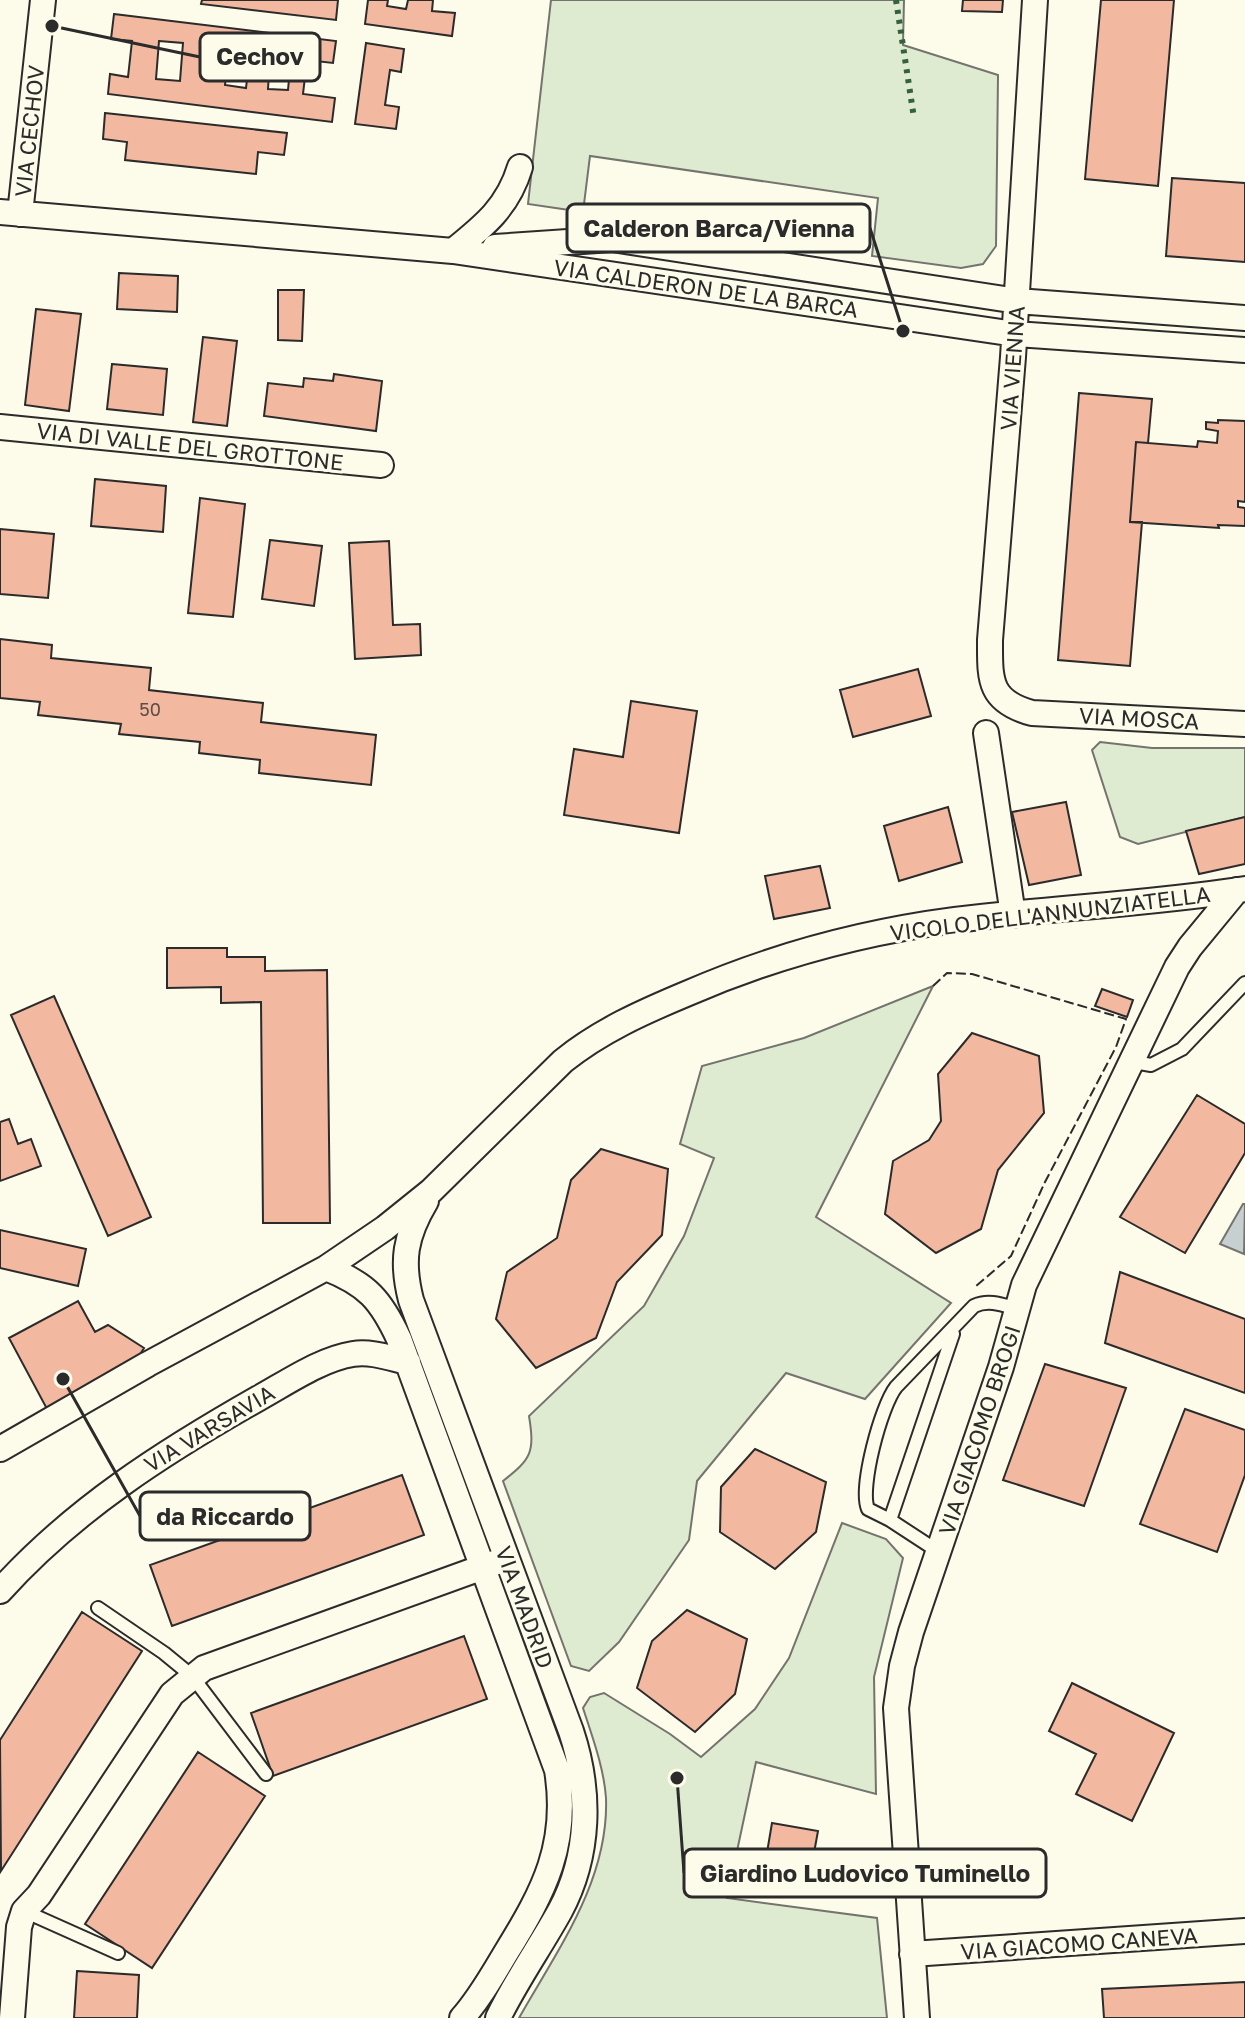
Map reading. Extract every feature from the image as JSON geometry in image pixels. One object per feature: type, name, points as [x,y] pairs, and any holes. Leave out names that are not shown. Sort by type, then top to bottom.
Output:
[{"type":"street","name":"VIA CECHOV","points":[[10,213],[43,0]]},
{"type":"street","name":"VIA VIENNA","points":[[1032,713],[1007,703],[996,692],[990,679],[990,640],[1015,334],[1035,0]]},
{"type":"street","points":[[453,251],[492,219],[515,185],[520,167]]},
{"type":"street","name":"VIA CALDERON DE LA BARCA","points":[[10,213],[453,251],[1015,334],[1245,350]]},
{"type":"street","name":"VIA CALDERON DE LA BARCA","points":[[453,251],[612,239],[1017,301],[1245,318]]},
{"type":"street","name":"VIA DI VALLE DEL GROTTONE","points":[[0,427],[381,465]]},
{"type":"street","name":"VIA MOSCA","points":[[1032,713],[1245,724]]},
{"type":"street","points":[[986,733],[1013,915]]},
{"type":"street","name":"VICOLO DELL'ANNUNZIATELLA","points":[[0,1449],[148,1364],[326,1268],[385,1228],[431,1191],[542,1081],[583,1045],[661,1004],[720,979],[785,957],[920,926],[1241,890]]},
{"type":"street","name":"VIA GIACOMO BROGI","points":[[917,2018],[896,1708],[908,1642],[1001,1367],[1028,1277],[1177,967],[1190,947],[1241,890]]},
{"type":"street","name":"VIA MADRID","points":[[431,1191],[419,1211],[407,1243],[404,1259],[406,1281],[577,1747],[584,1781],[586,1815],[572,1886],[498,2018]]},
{"type":"street","name":"VIA MADRID","points":[[326,1268],[356,1281],[381,1303],[408,1362],[554,1754],[560,1784],[554,1858],[545,1885],[488,1982],[462,2018]]},
{"type":"street","name":"VIA VARSAVIA","points":[[0,1591],[66,1526],[133,1474],[277,1388],[349,1354],[374,1354],[408,1362]]},
{"type":"street","points":[[457,1493],[481,1484]]},
{"type":"street","points":[[12,2018],[19,1927],[24,1911],[39,1895],[172,1694],[204,1668],[507,1558]]},
{"type":"street","name":"VIA GIACOMO CANEVA","points":[[912,1954],[1245,1931]]},
{"type":"lane","points":[[1134,1062],[1151,1065],[1182,1049],[1245,983]]},
{"type":"lane","points":[[939,1552],[868,1509],[865,1502],[885,1404],[896,1387],[974,1306],[982,1303],[1017,1309]]},
{"type":"lane","points":[[890,1520],[955,1328]]},
{"type":"lane","points":[[98,1608],[192,1676],[266,1774]]},
{"type":"lane","points":[[24,1911],[118,1953]]},
{"type":"green space","points":[[551,0],[904,0],[903,45],[998,75],[996,246],[983,264],[961,268],[872,256],[878,198],[590,156],[583,212],[528,204]]},
{"type":"green space","points":[[1100,742],[1152,748],[1245,748],[1245,817],[1138,844],[1120,837],[1092,750]]},
{"type":"green space","points":[[933,986],[816,1217],[951,1303],[865,1399],[786,1373],[697,1481],[689,1540],[619,1642],[589,1671],[571,1666],[503,1481],[520,1467],[529,1454],[529,1416],[644,1306],[684,1236],[714,1158],[680,1144],[702,1066],[804,1038]]},
{"type":"green space","points":[[842,1523],[886,1539],[903,1558],[874,1677],[876,1794],[756,1762],[727,1898],[877,1918],[887,2018],[519,2018],[578,1913],[599,1857],[605,1828],[606,1798],[600,1764],[583,1708],[590,1697],[604,1693],[701,1757],[755,1709],[789,1658]]},
{"type":"shaded area","points":[[1245,1204],[1244,1254],[1220,1244]]},
{"type":"building","points":[[202,0],[338,0],[336,20],[201,4]]},
{"type":"building","points":[[368,0],[388,0],[387,6],[406,9],[408,0],[433,0],[432,11],[455,13],[452,36],[365,24]]},
{"type":"building","points":[[963,0],[1003,0],[1002,12],[962,11]]},
{"type":"building","points":[[1101,0],[1174,0],[1158,186],[1085,179]]},
{"type":"building","points":[[114,14],[336,41],[333,63],[307,60],[303,94],[335,98],[332,122],[108,94],[110,74],[128,77],[132,41],[111,39]],"holes":[[[159,41],[183,43],[180,81],[156,79]],[[229,50],[250,53],[246,88],[225,85]],[[270,55],[291,57],[288,90],[268,89]]]},
{"type":"building","points":[[366,43],[404,49],[401,72],[390,70],[385,105],[399,107],[396,129],[355,124]]},
{"type":"building","points":[[105,113],[287,133],[284,155],[258,152],[256,174],[125,160],[127,142],[103,139]]},
{"type":"building","points":[[1172,178],[1245,183],[1245,262],[1166,256]]},
{"type":"building","points":[[119,273],[178,276],[177,312],[117,309]]},
{"type":"building","points":[[278,290],[304,290],[302,341],[278,340]]},
{"type":"building","points":[[36,309],[81,314],[69,411],[25,405]]},
{"type":"building","points":[[203,337],[237,341],[227,426],[193,422]]},
{"type":"building","points":[[112,364],[167,369],[163,415],[107,409]]},
{"type":"building","points":[[334,374],[382,381],[376,431],[264,416],[268,383],[303,387],[304,378],[333,381]]},
{"type":"building","points":[[1079,393],[1152,399],[1148,443],[1136,442],[1130,522],[1142,522],[1130,666],[1058,660]]},
{"type":"building","points":[[1218,420],[1245,421],[1245,502],[1238,501],[1238,507],[1245,508],[1245,526],[1218,525],[1219,528],[1130,522],[1136,442],[1197,447],[1198,441],[1217,443],[1218,431],[1206,429],[1206,422],[1218,423]]},
{"type":"building","points":[[95,479],[166,486],[163,532],[91,526]]},
{"type":"building","points":[[200,498],[245,504],[233,617],[188,613]]},
{"type":"building","points":[[0,529],[54,534],[48,598],[0,594]]},
{"type":"building","points":[[270,540],[322,546],[314,606],[262,599]]},
{"type":"building","points":[[389,541],[393,625],[420,624],[421,655],[355,659],[349,543]]},
{"type":"building","points":[[0,639],[52,645],[51,658],[151,668],[149,690],[263,703],[261,722],[376,735],[371,785],[259,773],[260,760],[199,753],[200,742],[119,734],[121,724],[38,715],[40,702],[0,698]]},
{"type":"building","points":[[918,669],[931,716],[853,737],[840,690]]},
{"type":"building","points":[[631,701],[697,711],[679,833],[564,815],[574,749],[623,757]]},
{"type":"building","points":[[1066,802],[1081,875],[1029,885],[1012,812]]},
{"type":"building","points":[[948,807],[962,862],[899,881],[884,826]]},
{"type":"building","points":[[1245,817],[1245,864],[1199,874],[1186,831]]},
{"type":"building","points":[[820,866],[830,908],[774,919],[765,876]]},
{"type":"building","points":[[167,948],[227,948],[227,957],[265,957],[265,971],[327,970],[330,1223],[263,1223],[261,1002],[221,1003],[221,987],[167,988]]},
{"type":"building","points":[[1102,989],[1133,1000],[1127,1017],[1095,1006]]},
{"type":"building","points":[[54,996],[151,1217],[108,1236],[11,1015]]},
{"type":"building","points":[[972,1033],[1039,1056],[1044,1113],[998,1170],[981,1229],[936,1253],[885,1214],[893,1161],[929,1140],[941,1121],[938,1074]]},
{"type":"building","points":[[1197,1095],[1245,1124],[1245,1153],[1185,1253],[1120,1217]]},
{"type":"building","points":[[9,1119],[18,1144],[31,1139],[41,1166],[0,1181],[0,1122]]},
{"type":"building","points":[[601,1149],[668,1169],[662,1235],[617,1282],[596,1338],[536,1368],[496,1319],[507,1272],[557,1238],[571,1180]]},
{"type":"building","points":[[0,1230],[86,1249],[78,1286],[0,1268]]},
{"type":"building","points":[[1120,1272],[1245,1319],[1245,1393],[1105,1343]]},
{"type":"building","points":[[78,1301],[95,1332],[108,1325],[144,1348],[136,1361],[47,1409],[9,1338]]},
{"type":"building","points":[[1045,1364],[1126,1388],[1084,1506],[1003,1480]]},
{"type":"building","points":[[1185,1409],[1245,1430],[1245,1475],[1217,1552],[1140,1524]]},
{"type":"building","points":[[755,1449],[826,1482],[816,1532],[775,1569],[720,1532],[721,1487]]},
{"type":"building","points":[[402,1475],[424,1535],[172,1626],[150,1565]]},
{"type":"building","points":[[687,1610],[747,1639],[735,1694],[695,1732],[637,1688],[652,1641]]},
{"type":"building","points":[[82,1612],[142,1651],[1,1871],[0,1740]]},
{"type":"building","points":[[464,1636],[487,1699],[273,1776],[251,1713]]},
{"type":"building","points":[[1072,1683],[1174,1733],[1132,1821],[1076,1794],[1096,1754],[1049,1731]]},
{"type":"building","points":[[198,1752],[265,1796],[152,1968],[85,1924]]},
{"type":"building","points":[[772,1823],[818,1831],[807,1891],[762,1882]]},
{"type":"building","points":[[77,1971],[139,1975],[137,2018],[74,2018]]},
{"type":"building","points":[[1245,1982],[1245,2018],[1104,2018],[1102,1989]]},
{"type":"hedge","points":[[896,0],[914,118]]},
{"type":"fence","points":[[933,986],[947,973],[972,974],[1126,1019],[1116,1047],[1045,1182],[1011,1256],[975,1287]]},
{"type":"place","name":"Cechov","points":[[52,26]]},
{"type":"place","name":"Calderon Barca/Vienna","points":[[903,331]]},
{"type":"place","name":"da Riccardo","points":[[63,1379]]},
{"type":"place","name":"Giardino Ludovico Tuminello","points":[[677,1778]]}]
